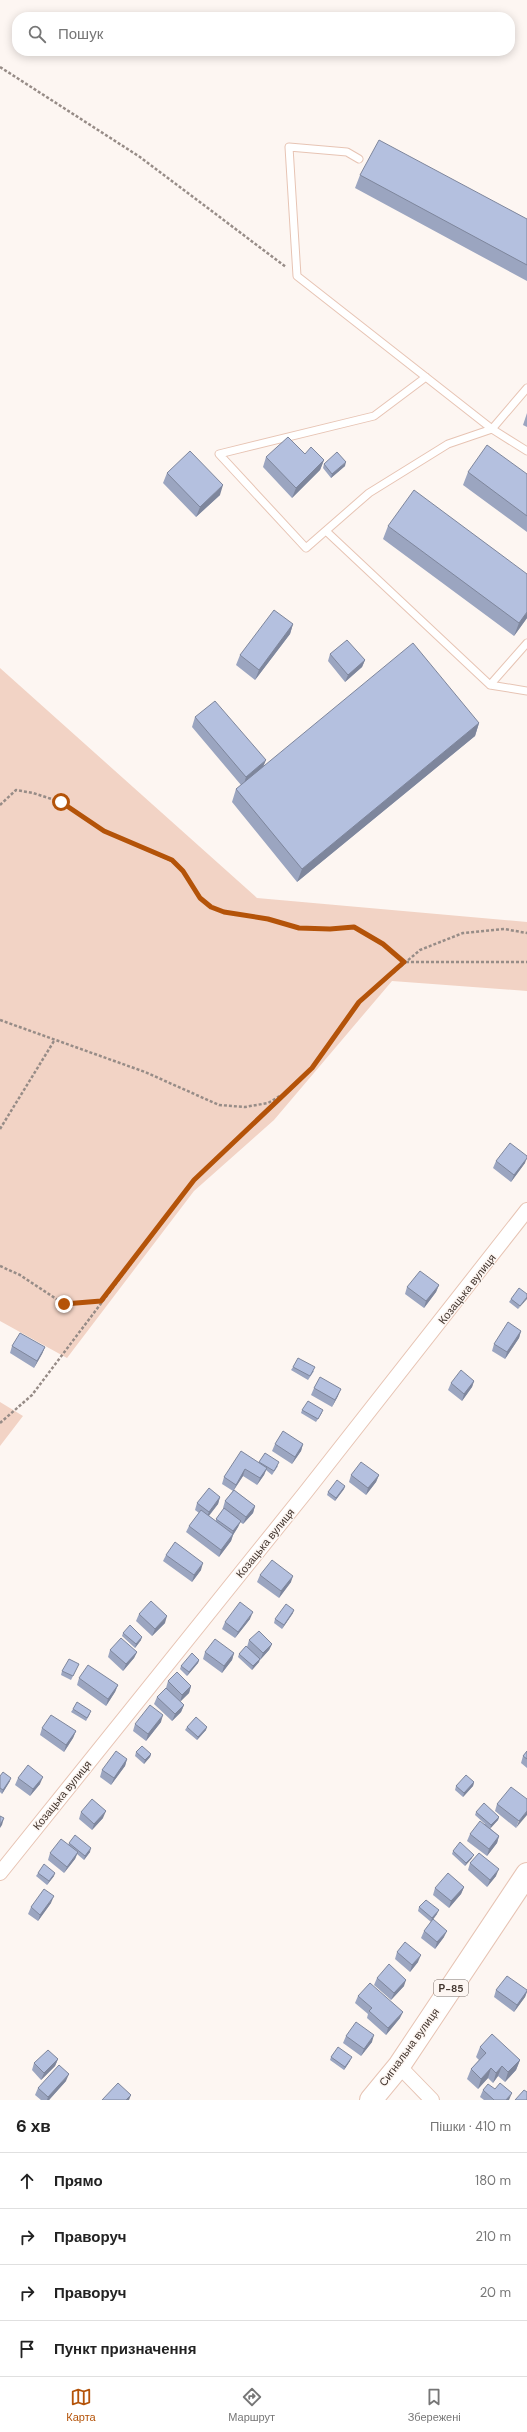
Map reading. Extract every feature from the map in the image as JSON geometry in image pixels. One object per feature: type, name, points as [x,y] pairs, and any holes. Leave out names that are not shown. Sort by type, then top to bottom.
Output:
[{"type":"main road","name":"Сигнальна вулиця","points":[[371,2100],[399,2066],[527,1874]]},
{"type":"street","name":"Козацька вулиця","points":[[0,1873],[354,1432],[527,1210]]},
{"type":"street","points":[[399,2066],[432,2100]]},
{"type":"lane","points":[[359,159],[347,152],[289,147],[297,276],[492,429],[527,451]]},
{"type":"lane","points":[[426,377],[374,416],[219,454],[306,548],[369,493],[448,444],[492,429],[527,388]]},
{"type":"lane","points":[[326,531],[490,685],[527,691]]},
{"type":"lane","points":[[490,685],[527,643]]},
{"type":"path","points":[[0,67],[140,157],[297,276]]},
{"type":"path","points":[[0,805],[16,790],[33,793],[61,802],[104,831],[172,860],[183,871],[200,898],[211,907],[224,912],[268,919],[299,928],[330,929],[354,927],[383,944],[404,962],[527,962]]},
{"type":"path","points":[[0,1423],[32,1395],[101,1301],[194,1180],[312,1068],[359,1002],[404,962],[420,950],[464,934],[504,929],[527,933]]},
{"type":"path","points":[[0,1020],[54,1041],[145,1072],[219,1105],[245,1107],[268,1103],[284,1094]]},
{"type":"path","points":[[0,1129],[54,1041]]},
{"type":"path","points":[[0,1266],[20,1275],[64,1304],[101,1301]]},
{"type":"shaded area","points":[[0,668],[257,898],[527,922],[527,991],[392,981],[274,1120],[194,1191],[67,1358],[0,1321]]},
{"type":"shaded area","points":[[0,1402],[23,1416],[0,1446]]},
{"type":"building","points":[[379,140],[527,219],[527,265],[360,175]]},
{"type":"building","points":[[288,437],[305,454],[311,447],[324,460],[296,488],[266,457]]},
{"type":"building","points":[[487,445],[527,474],[527,516],[468,472]]},
{"type":"building","points":[[190,451],[223,485],[200,507],[167,473]]},
{"type":"building","points":[[337,452],[346,462],[332,474],[324,464]]},
{"type":"building","points":[[414,490],[527,574],[527,612],[519,623],[388,526]]},
{"type":"building","points":[[274,610],[293,624],[259,670],[240,655]]},
{"type":"building","points":[[347,640],[365,660],[348,675],[330,654]]},
{"type":"building","points":[[413,643],[479,723],[302,869],[236,789]]},
{"type":"building","points":[[215,701],[266,760],[246,777],[195,717]]},
{"type":"building","points":[[510,1143],[527,1156],[514,1175],[496,1161]]},
{"type":"building","points":[[420,1271],[439,1285],[426,1301],[407,1287]]},
{"type":"building","points":[[519,1288],[527,1294],[527,1297],[520,1306],[511,1299]]},
{"type":"building","points":[[508,1322],[521,1331],[507,1352],[494,1344]]},
{"type":"building","points":[[20,1333],[45,1347],[37,1361],[12,1346]]},
{"type":"building","points":[[298,1358],[315,1367],[310,1376],[293,1367]]},
{"type":"building","points":[[461,1370],[474,1381],[464,1394],[451,1383]]},
{"type":"building","points":[[320,1377],[341,1389],[335,1400],[314,1388]]},
{"type":"building","points":[[308,1401],[323,1410],[318,1419],[302,1410]]},
{"type":"building","points":[[283,1431],[303,1444],[295,1457],[275,1444]]},
{"type":"building","points":[[241,1451],[267,1468],[260,1478],[245,1469],[236,1485],[224,1477]]},
{"type":"building","points":[[265,1453],[279,1462],[274,1471],[259,1462]]},
{"type":"building","points":[[361,1462],[379,1475],[368,1488],[351,1475]]},
{"type":"building","points":[[337,1480],[345,1486],[336,1498],[328,1492]]},
{"type":"building","points":[[209,1488],[220,1497],[209,1512],[197,1503]]},
{"type":"building","points":[[234,1490],[255,1506],[246,1517],[225,1501]]},
{"type":"building","points":[[224,1508],[241,1521],[233,1531],[216,1519]]},
{"type":"building","points":[[201,1510],[233,1534],[221,1550],[189,1526]]},
{"type":"building","points":[[175,1542],[203,1563],[194,1575],[166,1555]]},
{"type":"building","points":[[272,1560],[293,1576],[281,1591],[260,1575]]},
{"type":"building","points":[[151,1601],[167,1616],[155,1629],[139,1614]]},
{"type":"building","points":[[240,1602],[253,1612],[238,1632],[225,1622]]},
{"type":"building","points":[[286,1604],[294,1610],[284,1625],[275,1619]]},
{"type":"building","points":[[130,1625],[142,1637],[136,1644],[123,1633]]},
{"type":"building","points":[[259,1631],[272,1644],[263,1653],[249,1640]]},
{"type":"building","points":[[121,1638],[137,1652],[126,1664],[110,1650]]},
{"type":"building","points":[[215,1639],[234,1653],[224,1666],[205,1652]]},
{"type":"building","points":[[246,1646],[260,1659],[253,1666],[239,1654]]},
{"type":"building","points":[[192,1653],[199,1660],[189,1672],[181,1666]]},
{"type":"building","points":[[69,1659],[79,1664],[73,1676],[62,1671]]},
{"type":"building","points":[[88,1665],[118,1685],[108,1699],[79,1678]]},
{"type":"building","points":[[177,1672],[191,1686],[182,1695],[168,1681]]},
{"type":"building","points":[[166,1688],[184,1705],[175,1714],[157,1697]]},
{"type":"building","points":[[77,1702],[91,1711],[87,1718],[73,1709]]},
{"type":"building","points":[[150,1705],[163,1715],[148,1734],[135,1724]]},
{"type":"building","points":[[51,1715],[76,1731],[66,1745],[42,1728]]},
{"type":"building","points":[[196,1717],[207,1727],[198,1737],[187,1727]]},
{"type":"building","points":[[142,1746],[151,1754],[145,1760],[136,1752]]},
{"type":"building","points":[[116,1751],[127,1759],[114,1778],[102,1770]]},
{"type":"building","points":[[527,1751],[527,1759],[523,1756]]},
{"type":"building","points":[[28,1765],[43,1777],[33,1789],[18,1778]]},
{"type":"building","points":[[3,1772],[11,1778],[3,1790],[0,1788],[0,1776]]},
{"type":"building","points":[[466,1775],[474,1782],[464,1793],[456,1786]]},
{"type":"building","points":[[511,1787],[527,1799],[527,1811],[519,1821],[497,1804]]},
{"type":"building","points":[[92,1799],[106,1811],[94,1824],[81,1812]]},
{"type":"building","points":[[484,1803],[499,1817],[491,1825],[476,1812]]},
{"type":"building","points":[[0,1816],[4,1818],[0,1825]]},
{"type":"building","points":[[480,1821],[499,1836],[489,1849],[470,1834]]},
{"type":"building","points":[[75,1835],[91,1848],[85,1856],[69,1843]]},
{"type":"building","points":[[61,1839],[78,1852],[67,1867],[50,1853]]},
{"type":"building","points":[[460,1842],[474,1855],[466,1863],[453,1851]]},
{"type":"building","points":[[479,1853],[499,1869],[490,1880],[470,1863]]},
{"type":"building","points":[[44,1864],[55,1873],[49,1881],[38,1873]]},
{"type":"building","points":[[448,1873],[464,1887],[451,1901],[435,1888]]},
{"type":"building","points":[[44,1889],[54,1896],[40,1915],[31,1907]]},
{"type":"building","points":[[426,1900],[439,1910],[432,1918],[419,1907]]},
{"type":"building","points":[[433,1919],[447,1931],[437,1942],[424,1931]]},
{"type":"building","points":[[405,1942],[421,1955],[412,1965],[397,1952]]},
{"type":"building","points":[[389,1964],[406,1980],[394,1993],[377,1978]]},
{"type":"building","points":[[507,1976],[527,1990],[517,2005],[496,1990]]},
{"type":"building","points":[[370,1983],[403,2012],[388,2028],[369,2011],[372,2008],[358,1996]]},
{"type":"building","points":[[356,2022],[374,2035],[364,2049],[346,2036]]},
{"type":"building","points":[[492,2034],[520,2060],[508,2072],[502,2066],[496,2073],[491,2068],[481,2079],[471,2069],[486,2053],[480,2047]]},
{"type":"building","points":[[338,2047],[352,2057],[345,2067],[331,2057]]},
{"type":"building","points":[[48,2050],[58,2059],[44,2073],[34,2063]]},
{"type":"building","points":[[59,2065],[69,2074],[48,2097],[38,2088]]},
{"type":"building","points":[[118,2083],[131,2095],[126,2100],[102,2100]]},
{"type":"building","points":[[500,2083],[512,2093],[506,2100],[494,2100],[483,2090],[488,2084],[495,2089]]},
{"type":"building","points":[[524,2090],[527,2092],[527,2100],[515,2100]]},
{"type":"route","points":[[61,802],[84,816],[104,831],[172,860],[183,871],[200,898],[211,907],[224,912],[268,919],[299,928],[330,929],[354,927],[383,944],[404,962],[359,1002],[312,1068],[194,1180],[101,1301],[64,1304]]}]
